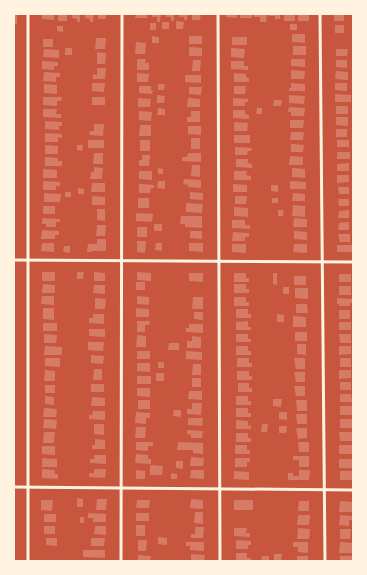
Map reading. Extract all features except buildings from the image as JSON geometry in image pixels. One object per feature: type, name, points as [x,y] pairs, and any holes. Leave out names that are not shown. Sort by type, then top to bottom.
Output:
[{"type":"street","points":[[28,14],[28,561]]},
{"type":"street","points":[[121,561],[122,14]]},
{"type":"street","points":[[218,14],[220,561]]},
{"type":"street","points":[[320,14],[325,561]]},
{"type":"street","points":[[14,260],[353,262]]},
{"type":"street","points":[[14,487],[353,490]]}]
